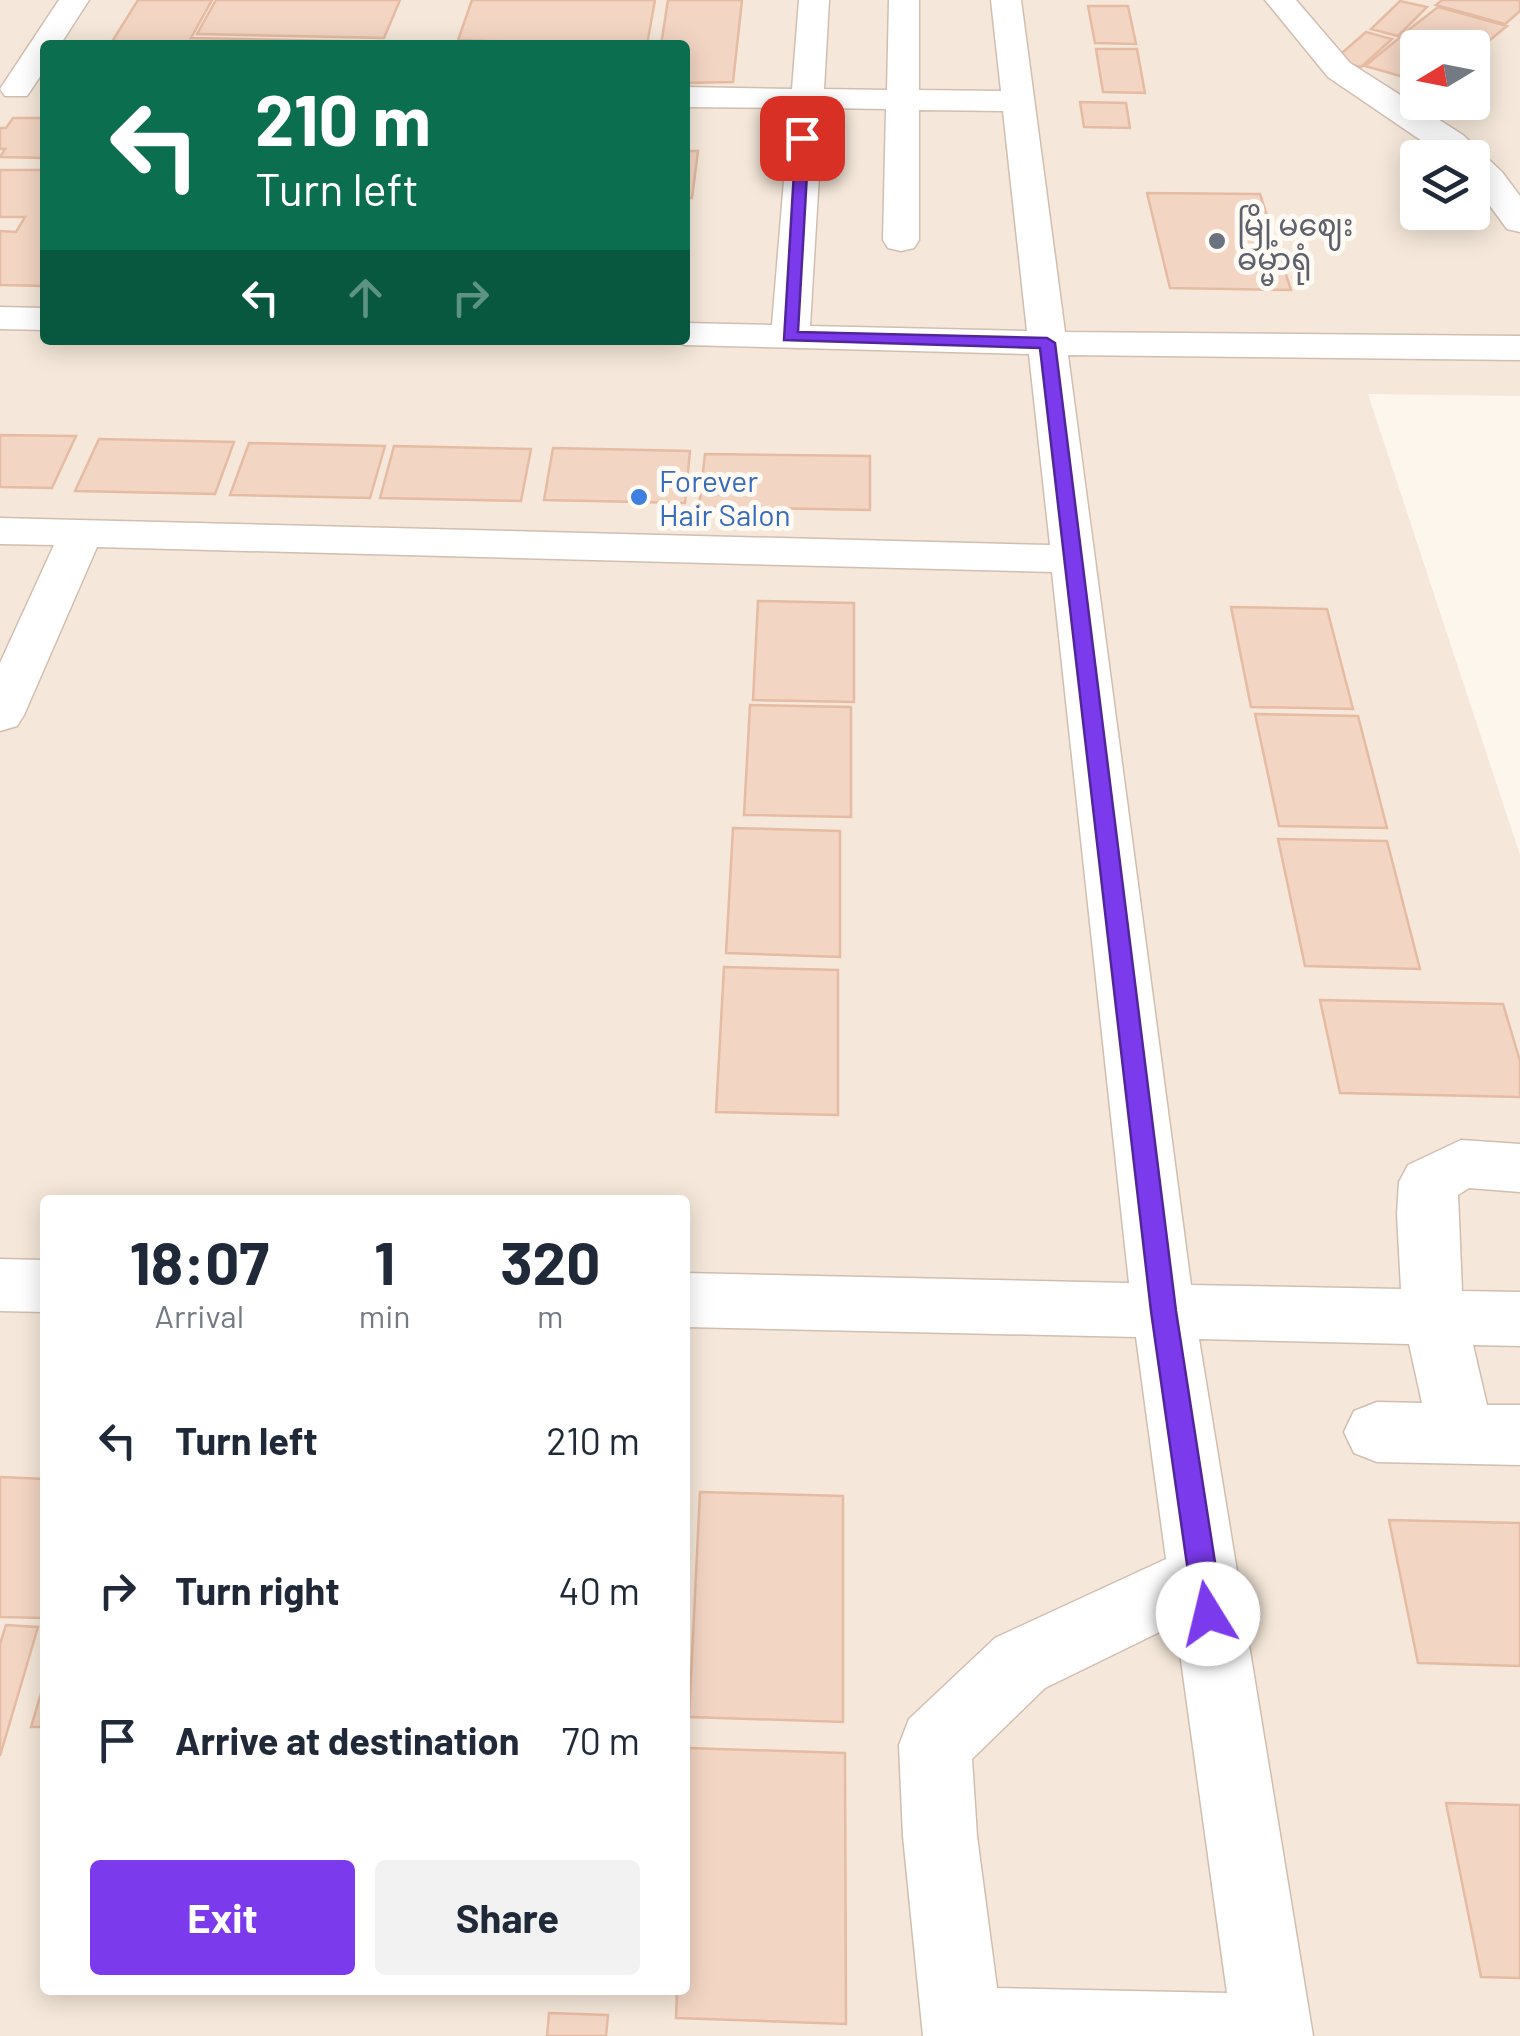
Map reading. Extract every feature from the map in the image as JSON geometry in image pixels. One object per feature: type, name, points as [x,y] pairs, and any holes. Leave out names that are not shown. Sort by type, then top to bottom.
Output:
[{"type":"street","points":[[50,40],[74,0]]},
{"type":"street","points":[[790,337],[814,0]]},
{"type":"street","points":[[901,240],[904,0]]},
{"type":"street","points":[[1006,0],[1164,1311],[1273,2035],[963,2031],[940,1836],[936,1745],[1020,1663],[1202,1576]]},
{"type":"street","points":[[1280,0],[1339,70],[1448,140]]},
{"type":"street","points":[[21,89],[40,57]]},
{"type":"street","points":[[690,97],[1018,101]]},
{"type":"street","points":[[1490,184],[1520,221]]},
{"type":"street","points":[[0,318],[40,319]]},
{"type":"street","points":[[690,334],[1520,348]]},
{"type":"street","points":[[0,532],[1072,560]]},
{"type":"street","points":[[0,715],[81,534]]},
{"type":"street","points":[[1378,1432],[1491,1434],[1434,1317],[1425,1221],[1429,1182],[1460,1164],[1520,1168]]},
{"type":"street","points":[[0,1285],[40,1286]]},
{"type":"street","points":[[690,1300],[1520,1318]]},
{"type":"shaded area","points":[[0,0],[1520,0],[1520,396],[1368,394],[1520,855],[1520,2036],[0,2036]]},
{"type":"building","points":[[138,0],[212,0],[191,38],[286,40],[113,40]]},
{"type":"building","points":[[138,0],[212,0],[191,38],[286,40],[113,40]]},
{"type":"building","points":[[216,0],[400,0],[384,38],[197,34]]},
{"type":"building","points":[[216,0],[400,0],[384,38],[197,34]]},
{"type":"building","points":[[472,0],[655,0],[648,40],[458,40]]},
{"type":"building","points":[[472,0],[655,0],[648,40],[458,40]]},
{"type":"building","points":[[668,0],[742,0],[733,82],[690,83],[690,40],[662,40]]},
{"type":"building","points":[[668,0],[742,0],[733,82],[690,83],[690,40],[662,40]]},
{"type":"building","points":[[1442,0],[1520,0],[1520,11],[1505,24],[1436,5]]},
{"type":"building","points":[[1400,1],[1427,7],[1398,36],[1371,29]]},
{"type":"building","points":[[1088,6],[1128,6],[1136,44],[1095,43]]},
{"type":"building","points":[[1438,7],[1507,26],[1490,40],[1490,30],[1408,30]]},
{"type":"building","points":[[1366,32],[1392,39],[1361,67],[1334,60]]},
{"type":"building","points":[[1400,37],[1400,76],[1365,66]]},
{"type":"building","points":[[1096,49],[1137,49],[1145,93],[1103,92]]},
{"type":"building","points":[[1080,102],[1126,103],[1130,128],[1084,127]]},
{"type":"building","points":[[13,118],[40,118],[40,158],[0,157],[5,149],[0,149],[0,128],[6,128]]},
{"type":"building","points":[[690,151],[698,151],[692,198]]},
{"type":"building","points":[[0,170],[40,170],[40,286],[0,285],[0,231],[16,232],[25,217],[0,217]]},
{"type":"building","name":"မြို့မဈေး ဓမ္မာရုံ","points":[[1147,193],[1260,194],[1291,290],[1170,288]]},
{"type":"building","points":[[0,435],[76,436],[52,488],[0,487]]},
{"type":"building","points":[[99,439],[234,442],[215,494],[75,491]]},
{"type":"building","points":[[249,443],[385,446],[370,498],[230,495]]},
{"type":"building","points":[[394,446],[531,449],[521,501],[380,498]]},
{"type":"building","points":[[553,448],[690,451],[685,503],[544,500]]},
{"type":"building","points":[[705,454],[870,456],[870,510],[699,507]]},
{"type":"building","points":[[758,601],[854,603],[854,702],[753,700]]},
{"type":"building","points":[[1231,607],[1327,609],[1353,709],[1251,707]]},
{"type":"building","points":[[750,705],[851,707],[851,817],[744,815]]},
{"type":"building","points":[[1255,714],[1358,716],[1387,828],[1279,826]]},
{"type":"building","points":[[733,828],[840,831],[840,957],[726,953]]},
{"type":"building","points":[[1278,839],[1387,841],[1420,969],[1305,966]]},
{"type":"building","points":[[724,967],[838,970],[838,1115],[716,1112]]},
{"type":"building","points":[[1320,1000],[1503,1004],[1520,1061],[1520,1097],[1340,1093]]},
{"type":"building","points":[[0,1477],[40,1479],[40,1618],[0,1617]]},
{"type":"building","points":[[700,1492],[843,1496],[843,1722],[690,1717]]},
{"type":"building","points":[[1389,1520],[1520,1523],[1520,1666],[1418,1663]]},
{"type":"building","points":[[6,1625],[38,1627],[0,1756],[0,1644]]},
{"type":"building","points":[[40,1697],[40,1727],[31,1727]]},
{"type":"building","points":[[690,1748],[845,1753],[846,2024],[676,2018],[677,1995],[690,1995]]},
{"type":"building","points":[[1446,1803],[1520,1805],[1520,1978],[1481,1977]]},
{"type":"building","points":[[549,2013],[608,2015],[606,2036],[547,2036]]},
{"type":"place","name":"မြို့မဈေး ဓမ္မာရုံ","points":[[1217,241]]},
{"type":"place","name":"Forever Hair Salon","points":[[639,497]]},
{"type":"route","points":[[802,138],[790,337],[1047,343],[1164,1311],[1208,1614]]}]
